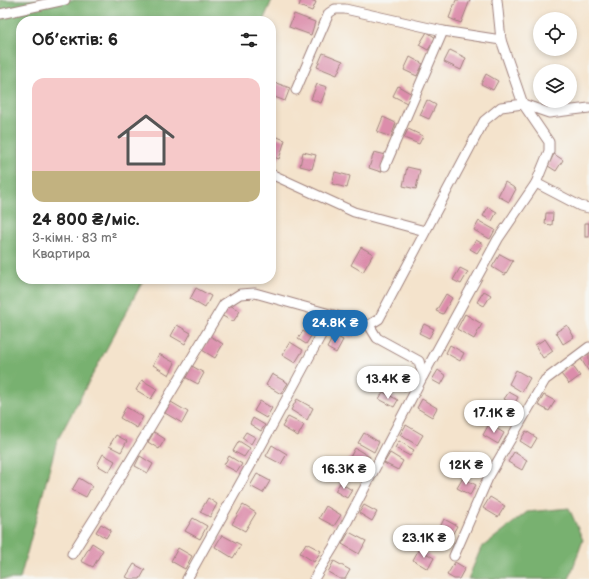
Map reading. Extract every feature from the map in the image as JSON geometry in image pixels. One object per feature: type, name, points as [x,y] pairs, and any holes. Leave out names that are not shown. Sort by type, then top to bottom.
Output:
[{"type":"street","points":[[0,14],[65,0]]},
{"type":"street","points":[[314,579],[336,542],[423,376],[498,239],[536,183],[549,151],[549,142],[523,104],[501,40],[497,0]]},
{"type":"street","points":[[296,90],[329,13],[335,9],[345,9],[442,31],[501,40]]},
{"type":"street","points":[[385,166],[442,31]]},
{"type":"street","points":[[369,325],[379,318],[484,121],[500,107],[523,104],[549,112],[589,108]]},
{"type":"street","points":[[276,176],[354,212],[425,231]]},
{"type":"street","points":[[536,183],[580,206],[589,208]]},
{"type":"street","points":[[72,554],[118,481],[224,304],[240,294],[255,293],[369,325],[377,338],[419,361],[423,376]]},
{"type":"street","points":[[187,579],[253,462],[332,315]]},
{"type":"street","points":[[454,556],[488,478],[545,380],[589,347]]},
{"type":"green space","points":[[0,0],[272,0],[265,16],[16,16],[16,284],[141,284],[57,441],[20,579],[0,579]]},
{"type":"green space","points":[[569,508],[583,540],[569,579],[468,579],[481,548],[527,512]]},
{"type":"building","points":[[301,0],[311,0],[316,2],[312,11],[299,6]]},
{"type":"building","points":[[456,0],[470,0],[461,23],[449,18]]},
{"type":"building","points":[[294,14],[315,22],[311,35],[289,27]]},
{"type":"building","points":[[427,32],[436,38],[428,50],[419,45]]},
{"type":"building","points":[[450,50],[466,58],[461,70],[444,62]]},
{"type":"building","points":[[323,53],[343,61],[337,75],[317,67]]},
{"type":"building","points":[[410,57],[423,64],[417,76],[404,70]]},
{"type":"building","points":[[486,74],[498,81],[493,90],[481,84]]},
{"type":"building","points":[[276,83],[290,88],[285,101],[276,98]]},
{"type":"building","points":[[317,84],[327,87],[321,103],[311,99]]},
{"type":"building","points":[[398,86],[412,94],[407,103],[393,96]]},
{"type":"building","points":[[427,100],[436,105],[429,119],[420,115]]},
{"type":"building","points":[[383,117],[396,123],[391,137],[377,132]]},
{"type":"building","points":[[408,129],[423,136],[419,144],[404,138]]},
{"type":"building","points":[[277,137],[285,140],[279,159],[276,158]]},
{"type":"building","points":[[303,152],[316,155],[312,169],[300,166]]},
{"type":"building","points":[[374,152],[386,155],[381,172],[369,168]]},
{"type":"building","points":[[554,154],[563,160],[556,171],[548,166]]},
{"type":"building","points":[[407,167],[420,170],[416,189],[403,186]]},
{"type":"building","points":[[335,172],[350,176],[347,188],[332,184]]},
{"type":"building","points":[[505,182],[516,189],[509,202],[498,196]]},
{"type":"building","points":[[488,207],[497,212],[492,221],[483,216]]},
{"type":"building","points":[[546,213],[553,213],[552,225],[545,224]]},
{"type":"building","points":[[479,221],[495,230],[490,239],[474,230]]},
{"type":"building","points":[[585,223],[589,223],[589,237],[585,237]]},
{"type":"building","points":[[476,240],[483,244],[477,253],[470,249]]},
{"type":"building","points":[[361,247],[373,254],[363,272],[351,265]]},
{"type":"building","points":[[500,254],[513,261],[505,275],[492,267]]},
{"type":"building","points":[[460,268],[468,272],[461,284],[453,280]]},
{"type":"building","points":[[196,288],[211,296],[205,308],[190,299]]},
{"type":"building","points":[[484,291],[491,295],[484,306],[477,302]]},
{"type":"building","points":[[446,294],[452,298],[443,314],[436,311]]},
{"type":"building","points":[[228,304],[240,311],[233,322],[221,315]]},
{"type":"building","points":[[465,314],[482,324],[474,339],[457,329]]},
{"type":"building","points":[[310,317],[319,322],[313,331],[304,326]]},
{"type":"building","points":[[337,323],[354,333],[351,338],[334,329]]},
{"type":"building","points":[[424,324],[434,329],[429,338],[419,333]]},
{"type":"building","points":[[177,325],[191,333],[185,344],[171,336]]},
{"type":"building","points":[[567,325],[574,337],[563,344],[556,332]]},
{"type":"building","points":[[303,331],[311,336],[306,344],[298,339]]},
{"type":"building","points":[[334,335],[343,340],[336,353],[327,348]]},
{"type":"building","points":[[210,336],[223,344],[215,358],[202,350]]},
{"type":"building","points":[[545,339],[553,351],[543,358],[535,345]]},
{"type":"building","points":[[290,342],[303,350],[295,363],[282,355]]},
{"type":"building","points":[[450,345],[464,353],[460,361],[446,353]]},
{"type":"building","points":[[588,352],[589,353],[589,372],[580,357]]},
{"type":"building","points":[[159,354],[175,363],[169,375],[153,365]]},
{"type":"building","points":[[572,365],[580,376],[569,384],[561,374]]},
{"type":"building","points":[[192,366],[204,373],[198,384],[185,377]]},
{"type":"building","points":[[403,369],[414,376],[405,391],[394,384]]},
{"type":"building","points":[[438,370],[446,376],[441,385],[432,380]]},
{"type":"building","points":[[516,370],[530,378],[522,392],[509,384]]},
{"type":"building","points":[[272,374],[288,383],[281,394],[266,385]]},
{"type":"building","points":[[142,380],[157,389],[151,399],[136,390]]},
{"type":"building","points":[[383,392],[398,400],[394,407],[379,399]]},
{"type":"building","points":[[509,392],[518,397],[514,405],[504,399]]},
{"type":"building","points":[[544,395],[555,401],[549,411],[538,405]]},
{"type":"building","points":[[297,399],[313,408],[307,420],[291,410]]},
{"type":"building","points":[[422,399],[437,408],[432,417],[417,408]]},
{"type":"building","points":[[260,401],[272,408],[266,418],[254,411]]},
{"type":"building","points":[[171,402],[188,412],[182,423],[165,413]]},
{"type":"building","points":[[504,406],[519,414],[515,422],[499,414]]},
{"type":"building","points":[[126,407],[143,417],[137,428],[120,418]]},
{"type":"building","points":[[288,417],[304,425],[298,436],[282,427]]},
{"type":"building","points":[[253,418],[265,425],[261,431],[250,424]]},
{"type":"building","points":[[489,424],[504,433],[498,444],[483,435]]},
{"type":"building","points":[[406,425],[423,435],[417,445],[400,435]]},
{"type":"building","points":[[526,431],[537,438],[531,448],[520,441]]},
{"type":"building","points":[[154,432],[165,439],[159,449],[148,442]]},
{"type":"building","points":[[246,432],[255,437],[251,444],[242,438]]},
{"type":"building","points":[[364,433],[379,442],[374,452],[358,443]]},
{"type":"building","points":[[116,435],[127,441],[121,452],[109,446]]},
{"type":"building","points":[[239,441],[250,448],[244,457],[233,451]]},
{"type":"building","points":[[399,441],[414,450],[410,456],[395,448]]},
{"type":"building","points":[[272,445],[287,454],[281,464],[266,456]]},
{"type":"building","points":[[355,448],[370,457],[362,470],[348,461]]},
{"type":"building","points":[[514,452],[527,460],[522,470],[508,462]]},
{"type":"building","points":[[390,453],[403,461],[398,470],[384,463]]},
{"type":"building","points":[[103,454],[115,461],[109,472],[97,465]]},
{"type":"building","points":[[140,456],[153,464],[148,473],[135,466]]},
{"type":"building","points":[[229,456],[242,464],[237,472],[224,465]]},
{"type":"building","points":[[257,474],[270,481],[263,493],[250,486]]},
{"type":"building","points":[[79,478],[92,486],[86,497],[72,490]]},
{"type":"building","points":[[463,478],[476,485],[470,495],[457,488]]},
{"type":"building","points":[[340,483],[352,490],[347,498],[335,491]]},
{"type":"building","points":[[490,497],[505,506],[498,517],[483,508]]},
{"type":"building","points":[[208,498],[217,504],[210,517],[200,512]]},
{"type":"building","points":[[243,505],[256,513],[245,531],[232,524]]},
{"type":"building","points":[[364,505],[377,512],[372,521],[359,513]]},
{"type":"building","points":[[326,506],[341,515],[334,526],[319,518]]},
{"type":"building","points":[[193,518],[207,526],[200,539],[185,531]]},
{"type":"building","points":[[444,519],[457,526],[452,535],[440,527]]},
{"type":"building","points":[[101,524],[111,530],[106,538],[96,532]]},
{"type":"building","points":[[349,532],[366,541],[359,554],[342,544]]},
{"type":"building","points":[[222,535],[241,545],[233,558],[215,547]]},
{"type":"building","points":[[92,543],[103,550],[93,567],[81,561]]},
{"type":"building","points":[[306,543],[321,551],[314,562],[300,553]]},
{"type":"building","points":[[178,548],[192,556],[185,569],[171,561]]},
{"type":"building","points":[[419,549],[434,558],[428,569],[413,560]]},
{"type":"building","points":[[334,561],[350,570],[345,579],[340,579],[328,572]]},
{"type":"building","points":[[455,562],[465,568],[459,579],[454,579],[447,575]]},
{"type":"building","points":[[134,564],[145,570],[140,579],[130,579],[126,577]]}]
